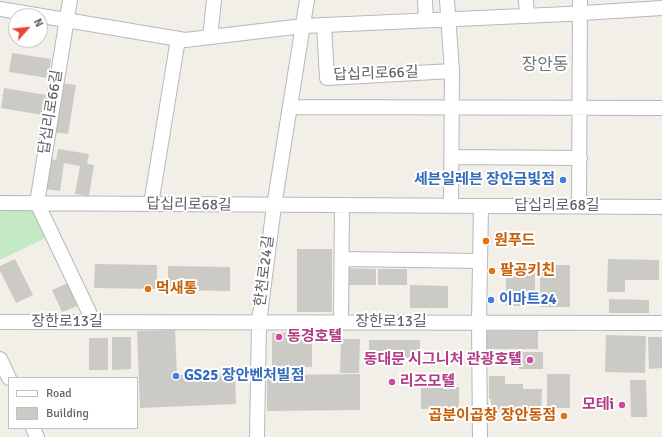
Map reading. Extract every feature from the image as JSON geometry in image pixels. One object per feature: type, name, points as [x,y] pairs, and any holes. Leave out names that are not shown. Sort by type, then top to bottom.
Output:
[{"type":"street","name":"답십리로66길","points":[[37,203],[70,0]]},
{"type":"street","points":[[210,37],[214,0]]},
{"type":"street","name":"한천로24길","points":[[257,437],[259,322],[274,206],[307,0]]},
{"type":"street","points":[[425,0],[426,20]]},
{"type":"street","points":[[447,0],[447,19],[452,71],[451,206]]},
{"type":"street","points":[[526,0],[527,16]]},
{"type":"street","points":[[0,9],[185,40],[303,26],[527,16],[580,6],[662,8]]},
{"type":"street","points":[[579,206],[580,6]]},
{"type":"street","name":"답십리로66길","points":[[324,25],[327,78],[452,71]]},
{"type":"street","points":[[151,204],[178,39]]},
{"type":"street","points":[[290,107],[662,108]]},
{"type":"street","points":[[452,157],[580,158]]},
{"type":"street","name":"답십리로68길","points":[[0,203],[274,206],[662,207]]},
{"type":"street","points":[[37,203],[88,312],[89,322]]},
{"type":"street","points":[[341,322],[342,206]]},
{"type":"street","points":[[480,437],[479,322],[481,206]]},
{"type":"street","points":[[342,259],[480,261]]},
{"type":"street","name":"장한로13길","points":[[0,322],[662,323]]},
{"type":"street","points":[[0,359],[9,377]]},
{"type":"green space","points":[[0,207],[34,207],[47,237],[0,260]]},
{"type":"building","points":[[12,53],[51,59],[48,78],[9,72]]},
{"type":"building","points":[[61,83],[76,85],[68,134],[53,132]]},
{"type":"building","points":[[4,88],[46,95],[43,115],[1,108]]},
{"type":"building","points":[[58,149],[89,154],[87,164],[94,165],[89,196],[75,194],[80,166],[64,163],[60,191],[45,189],[50,159],[56,160]]},
{"type":"building","points":[[297,249],[332,249],[332,312],[297,312]]},
{"type":"building","points":[[15,259],[33,295],[16,303],[0,271],[0,266]]},
{"type":"building","points":[[608,259],[659,260],[659,280],[625,280],[625,292],[607,292]]},
{"type":"building","points":[[95,264],[157,265],[157,289],[94,288]]},
{"type":"building","points":[[506,264],[535,264],[535,306],[506,306]]},
{"type":"building","points":[[540,265],[570,265],[570,307],[540,307]]},
{"type":"building","points":[[168,266],[230,267],[230,291],[168,290]]},
{"type":"building","points":[[346,268],[376,269],[376,285],[346,285]]},
{"type":"building","points":[[378,269],[407,269],[407,285],[378,285]]},
{"type":"building","points":[[70,282],[80,305],[62,312],[52,290]]},
{"type":"building","points":[[410,285],[448,286],[448,308],[410,308]]},
{"type":"building","points":[[609,299],[649,300],[649,313],[609,313]]},
{"type":"building","points":[[175,330],[177,375],[235,373],[236,404],[140,408],[137,331]]},
{"type":"building","points":[[487,331],[538,331],[538,349],[487,349]]},
{"type":"building","points":[[312,332],[312,367],[272,368],[272,333]]},
{"type":"building","points":[[606,335],[646,336],[645,373],[605,372]]},
{"type":"building","points":[[112,337],[131,337],[131,369],[112,370]]},
{"type":"building","points":[[648,337],[662,337],[662,368],[649,369]]},
{"type":"building","points":[[89,338],[108,338],[108,370],[89,370]]},
{"type":"building","points":[[341,339],[360,339],[359,373],[340,373]]},
{"type":"building","points":[[369,340],[420,340],[420,358],[369,358]]},
{"type":"building","points":[[519,352],[543,352],[543,369],[519,369]]},
{"type":"building","points":[[360,374],[360,410],[267,411],[267,375]]},
{"type":"building","points":[[547,374],[570,374],[570,408],[547,408]]},
{"type":"building","points":[[489,376],[505,376],[505,384],[523,384],[523,389],[542,389],[541,415],[491,414],[491,399],[489,399]]},
{"type":"building","points":[[630,380],[646,380],[647,417],[631,417]]},
{"type":"building","points":[[421,387],[459,387],[459,409],[421,409]]},
{"type":"place","name":"세븐일레븐 장안금빛점","points":[[563,180]]},
{"type":"place","name":"원푸드","points":[[486,241]]},
{"type":"place","name":"팔공키친","points":[[492,271]]},
{"type":"place","name":"먹새통","points":[[148,289]]},
{"type":"place","name":"이마트24","points":[[491,300]]},
{"type":"place","name":"동경호텔","points":[[279,337]]},
{"type":"place","name":"동대문 시그니처 관광호텔","points":[[530,360]]},
{"type":"place","name":"GS25 장안벤처빌점","points":[[176,376]]},
{"type":"place","name":"리즈모텔","points":[[392,382]]},
{"type":"place","name":"모테i","points":[[622,405]]},
{"type":"place","name":"곱분이곱창 장안동점","points":[[564,416]]},
{"type":"district","name":"장안동","points":[[545,66]]}]
